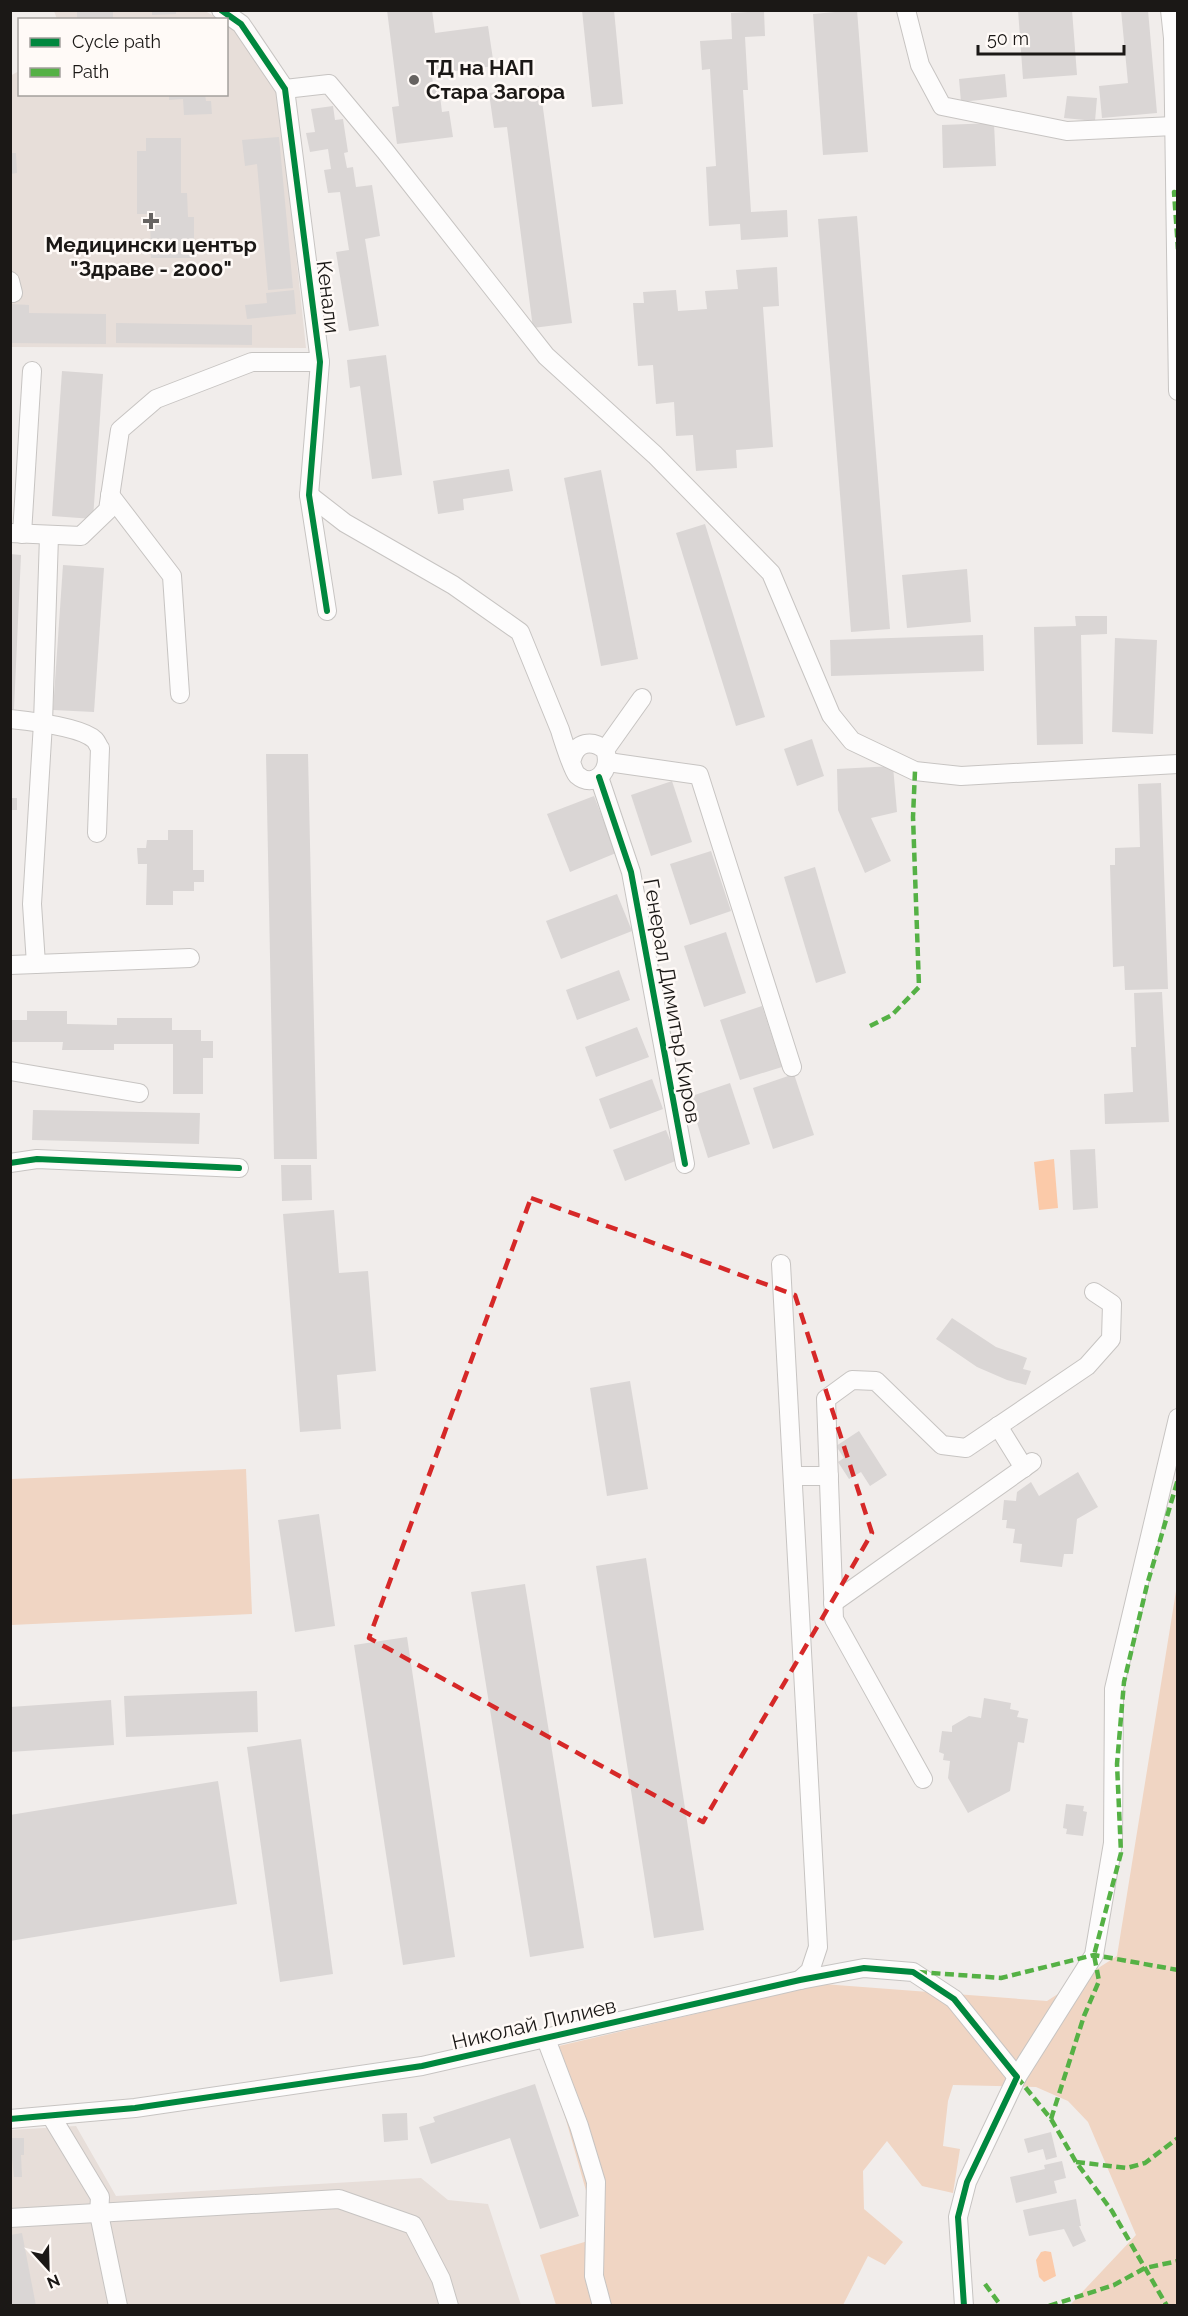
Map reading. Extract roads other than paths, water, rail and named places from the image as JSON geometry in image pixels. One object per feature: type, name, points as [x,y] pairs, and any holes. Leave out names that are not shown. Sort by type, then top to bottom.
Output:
[{"type":"street","name":"Кенали","points":[[221,10],[241,24],[285,89],[320,362],[309,495],[327,611]]},
{"type":"street","points":[[906,10],[920,65],[942,105],[1067,130],[1174,126]]},
{"type":"street","points":[[1170,10],[1173,38],[1178,391]]},
{"type":"street","points":[[285,89],[329,84],[385,151],[546,357],[655,455],[771,573],[831,715],[852,741],[915,771],[961,776],[1178,764]]},
{"type":"street","points":[[33,371],[16,533],[81,536],[108,510],[120,430],[156,399],[252,362],[320,362]]},
{"type":"street","points":[[110,495],[172,576],[180,694]]},
{"type":"street","points":[[309,495],[345,523],[453,585],[519,632],[560,730],[564,745],[572,759]]},
{"type":"street","points":[[36,964],[32,904],[43,723],[49,536]]},
{"type":"street","points":[[642,698],[600,758],[588,779],[578,775],[572,765],[577,748],[600,758],[699,775],[792,1067]]},
{"type":"street","points":[[10,719],[43,723],[84,734],[94,740],[99,748],[97,833]]},
{"type":"street","points":[[560,730],[600,758]]},
{"type":"street","name":"Генерал Димитър Киров","points":[[600,758],[631,872],[685,1164]]},
{"type":"street","points":[[10,965],[190,958]]},
{"type":"street","points":[[10,1071],[140,1093]]},
{"type":"street","points":[[10,1162],[37,1159],[239,1168]]},
{"type":"street","points":[[781,1264],[818,1947],[810,1971],[800,1980]]},
{"type":"street","points":[[923,1779],[834,1619],[826,1399],[852,1380],[876,1381],[942,1445],[966,1448],[1087,1366],[1111,1339],[1112,1304],[1094,1292]]},
{"type":"street","points":[[964,2306],[958,2217],[967,2182],[1017,2077],[1094,1955],[1113,1843],[1114,1689],[1178,1418]]},
{"type":"street","points":[[833,1603],[1028,1465],[998,1426]]},
{"type":"street","points":[[793,1476],[829,1476]]},
{"type":"street","name":"Николай Лилиев","points":[[10,2120],[135,2108],[422,2066],[800,1980],[864,1968],[913,1972],[954,1999],[1017,2077]]},
{"type":"street","points":[[546,2039],[579,2126],[596,2182],[594,2276],[602,2306]]},
{"type":"street","points":[[51,2116],[100,2198],[99,2214],[118,2306]]},
{"type":"street","points":[[10,2218],[339,2199],[413,2225],[441,2279],[449,2306]]},
{"type":"place","name":"ТД на НАП Стара Загора","points":[[414,80]]},
{"type":"place","name":"Медицински център \"Здраве - 2000\"","points":[[151,221]]}]
